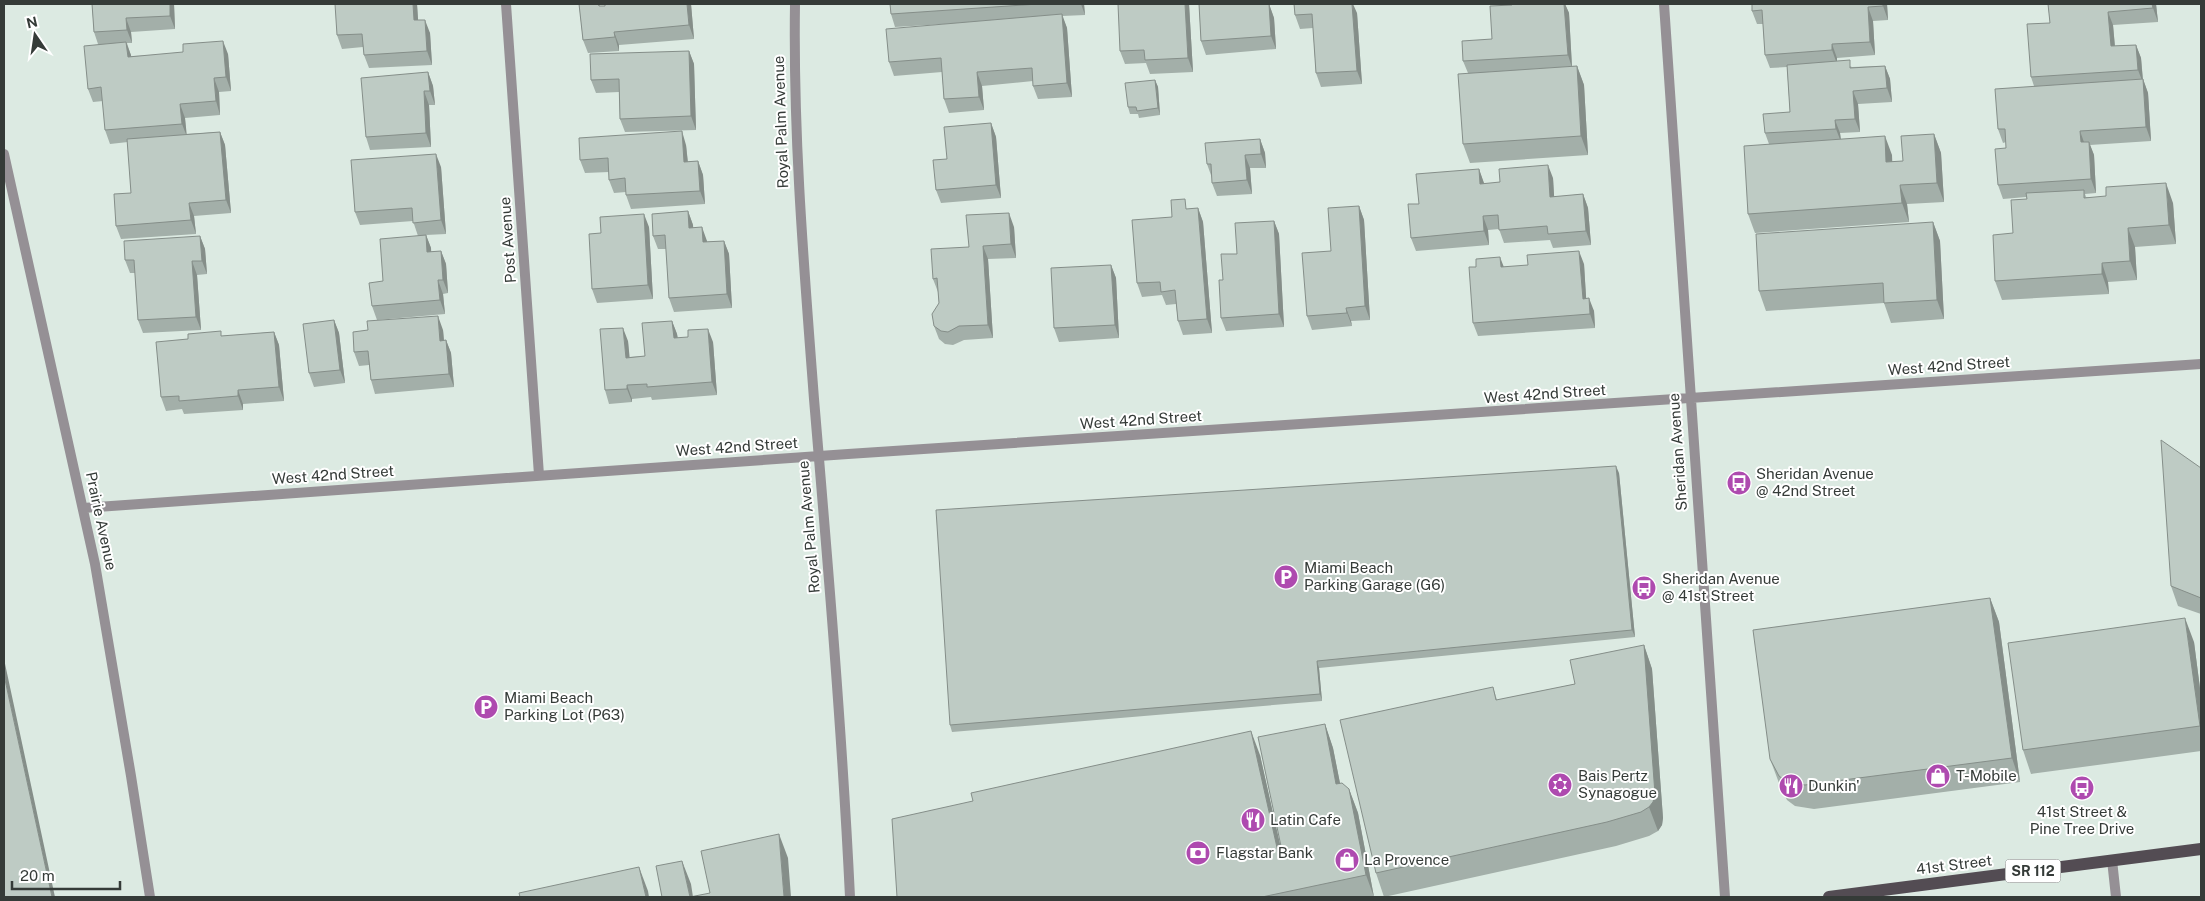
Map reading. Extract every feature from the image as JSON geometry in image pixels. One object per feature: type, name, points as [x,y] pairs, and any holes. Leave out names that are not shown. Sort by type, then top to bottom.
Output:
[{"type":"main road","name":"41st Street","points":[[1829,897],[2201,849]]},
{"type":"street","name":"Post Avenue","points":[[506,4],[539,475]]},
{"type":"street","name":"Royal Palm Avenue","points":[[794,4],[795,96],[801,233],[836,669],[850,897]]},
{"type":"street","name":"Sheridan Avenue","points":[[1664,4],[1689,399],[1725,897]]},
{"type":"street","name":"Prairie Avenue","points":[[4,154],[83,508],[112,657],[150,897]]},
{"type":"street","name":"West 42nd Street","points":[[83,508],[818,456],[2201,364]]},
{"type":"street","points":[[2112,860],[2116,897]]},
{"type":"building","points":[[92,4],[170,4],[170,16],[126,18],[127,30],[94,32]]},
{"type":"building","points":[[335,4],[413,4],[414,20],[425,20],[427,51],[364,55],[362,34],[337,35]]},
{"type":"building","points":[[579,4],[605,6],[605,4],[687,4],[689,25],[614,32],[615,37],[583,40]]},
{"type":"building","points":[[890,4],[1038,4],[891,14]]},
{"type":"building","points":[[1118,4],[1185,4],[1188,58],[1145,60],[1144,50],[1120,51]]},
{"type":"building","points":[[1199,4],[1269,4],[1271,36],[1201,41]]},
{"type":"building","points":[[1294,4],[1352,4],[1357,71],[1316,73],[1312,14],[1295,15]]},
{"type":"building","points":[[1564,4],[1568,55],[1463,61],[1462,41],[1492,39],[1490,6]]},
{"type":"building","points":[[1752,4],[1883,4],[1883,6],[1868,7],[1870,42],[1832,44],[1832,50],[1765,55],[1762,10],[1752,11]]},
{"type":"building","points":[[2048,4],[2152,4],[2153,8],[2108,12],[2111,46],[2136,45],[2138,70],[2031,77],[2027,24],[2050,23]]},
{"type":"building","points":[[1062,14],[1067,83],[1033,86],[1032,68],[977,72],[979,97],[944,99],[941,58],[889,62],[886,29]]},
{"type":"building","points":[[223,41],[226,77],[214,78],[216,101],[180,104],[182,124],[105,130],[101,87],[88,89],[84,46],[126,42],[128,57],[183,52],[183,44]]},
{"type":"building","points":[[689,51],[691,116],[620,119],[619,79],[591,80],[590,54]]},
{"type":"building","points":[[1850,60],[1850,68],[1885,66],[1887,88],[1853,91],[1855,119],[1835,120],[1836,129],[1765,133],[1763,114],[1790,112],[1787,65]]},
{"type":"building","points":[[1577,66],[1581,136],[1463,144],[1458,74]]},
{"type":"building","points":[[428,72],[430,91],[424,91],[426,133],[366,137],[361,78]]},
{"type":"building","points":[[2143,79],[2146,127],[2080,131],[2081,142],[2089,142],[2091,179],[1998,185],[1995,149],[2006,148],[2005,129],[1998,129],[1995,89]]},
{"type":"building","points":[[1155,80],[1158,108],[1137,111],[1136,107],[1128,107],[1125,83]]},
{"type":"building","points":[[991,123],[996,185],[936,190],[933,160],[947,159],[944,127]]},
{"type":"building","points":[[682,131],[684,162],[698,161],[700,191],[626,195],[625,178],[609,180],[608,158],[580,160],[579,138]]},
{"type":"building","points":[[220,132],[226,200],[189,203],[191,220],[116,226],[114,194],[131,193],[127,139]]},
{"type":"building","points":[[1934,134],[1937,183],[1900,185],[1902,203],[1748,214],[1744,146],[1885,136],[1886,162],[1903,161],[1901,136]]},
{"type":"building","points":[[1260,139],[1261,154],[1245,155],[1247,180],[1212,183],[1211,164],[1207,164],[1205,143]]},
{"type":"building","points":[[436,154],[441,220],[413,223],[412,208],[355,212],[351,160]]},
{"type":"building","points":[[1548,165],[1550,197],[1583,194],[1586,231],[1548,234],[1547,226],[1499,230],[1498,215],[1483,216],[1484,231],[1411,238],[1408,204],[1419,204],[1416,174],[1479,169],[1480,184],[1500,182],[1499,169]]},
{"type":"building","points":[[2166,183],[2169,225],[2128,228],[2130,261],[2102,263],[2102,274],[1995,281],[1993,235],[2013,233],[2011,200],[2027,199],[2026,193],[2084,190],[2084,198],[2106,196],[2106,187]]},
{"type":"building","points":[[1185,199],[1186,209],[1198,208],[1207,319],[1178,321],[1175,290],[1161,292],[1160,282],[1137,283],[1132,220],[1172,217],[1171,200]]},
{"type":"building","points":[[1359,206],[1365,306],[1346,308],[1347,313],[1307,316],[1302,253],[1331,251],[1328,208]]},
{"type":"building","points":[[688,211],[689,228],[702,227],[703,242],[724,241],[727,294],[669,298],[665,235],[653,236],[652,214]]},
{"type":"building","points":[[1009,213],[1011,244],[983,246],[988,325],[959,326],[948,332],[941,331],[934,326],[932,314],[939,303],[937,278],[933,279],[931,249],[969,247],[966,215]]},
{"type":"building","points":[[644,214],[648,285],[592,289],[589,234],[601,233],[600,217]]},
{"type":"building","points":[[1274,221],[1279,314],[1221,318],[1219,280],[1223,280],[1221,254],[1237,254],[1235,223]]},
{"type":"building","points":[[1933,222],[1937,300],[1884,303],[1883,283],[1759,291],[1756,234]]},
{"type":"building","points":[[426,235],[427,252],[441,251],[443,280],[438,280],[440,300],[372,306],[369,283],[383,281],[380,239]]},
{"type":"building","points":[[200,236],[202,261],[192,261],[196,317],[138,320],[134,260],[125,260],[124,241]]},
{"type":"building","points":[[1579,251],[1583,299],[1589,298],[1590,314],[1473,323],[1469,267],[1476,267],[1476,259],[1500,257],[1501,267],[1528,265],[1527,255]]},
{"type":"building","points":[[1111,265],[1115,325],[1054,328],[1051,268]]},
{"type":"building","points":[[438,316],[440,341],[446,340],[449,374],[371,380],[368,351],[354,352],[353,332],[368,330],[367,321]]},
{"type":"building","points":[[334,320],[340,370],[309,373],[303,324]]},
{"type":"building","points":[[672,321],[674,338],[688,337],[688,330],[708,329],[712,382],[647,387],[647,384],[627,385],[627,389],[605,390],[600,329],[623,328],[626,358],[645,356],[642,323]]},
{"type":"building","points":[[221,331],[221,336],[274,332],[279,387],[238,390],[238,396],[179,401],[179,396],[161,397],[156,342],[188,339],[188,334]]},
{"type":"building","points":[[2161,440],[2201,468],[2201,598],[2171,586]]},
{"type":"building","name":"Miami Beach Parking Garage (G6)","points":[[1616,466],[1632,630],[1317,661],[1320,694],[950,725],[936,510]]},
{"type":"building","points":[[1990,598],[2012,758],[1805,785],[1787,782],[1779,776],[1770,759],[1753,630]]},
{"type":"building","points":[[2185,618],[2200,726],[2023,750],[2008,643]]},
{"type":"building","points":[[1644,645],[1655,794],[1653,802],[1649,807],[1641,812],[1607,822],[1376,873],[1340,720],[1493,687],[1496,700],[1575,684],[1570,660]]},
{"type":"building","points":[[4,675],[52,897],[4,897]]},
{"type":"building","points":[[1325,724],[1336,784],[1342,783],[1349,789],[1366,875],[1262,897],[897,897],[892,819],[973,801],[971,793],[1251,731],[1278,852],[1282,851],[1258,737]]},
{"type":"building","points":[[779,834],[784,897],[690,897],[710,893],[701,851]]},
{"type":"building","points":[[682,861],[690,897],[662,897],[656,866]]},
{"type":"building","points":[[639,867],[646,897],[520,897],[519,893]]},
{"type":"place","name":"Sheridan Avenue @ 42nd Street","points":[[1739,483]]},
{"type":"place","name":"Miami Beach Parking Garage (G6)","points":[[1286,577]]},
{"type":"place","name":"Sheridan Avenue @ 41st Street","points":[[1644,588]]},
{"type":"place","name":"Miami Beach Parking Lot (P63)","points":[[486,707]]},
{"type":"place","name":"T-Mobile","points":[[1938,776]]},
{"type":"place","name":"Bais Pertz Synagogue","points":[[1560,785]]},
{"type":"place","name":"Dunkin'","points":[[1791,786]]},
{"type":"place","name":"41st Street & Pine Tree Drive","points":[[2082,788]]},
{"type":"place","name":"Latin Cafe","points":[[1253,820]]},
{"type":"place","name":"Flagstar Bank","points":[[1198,853]]},
{"type":"place","name":"La Provence","points":[[1347,860]]}]
